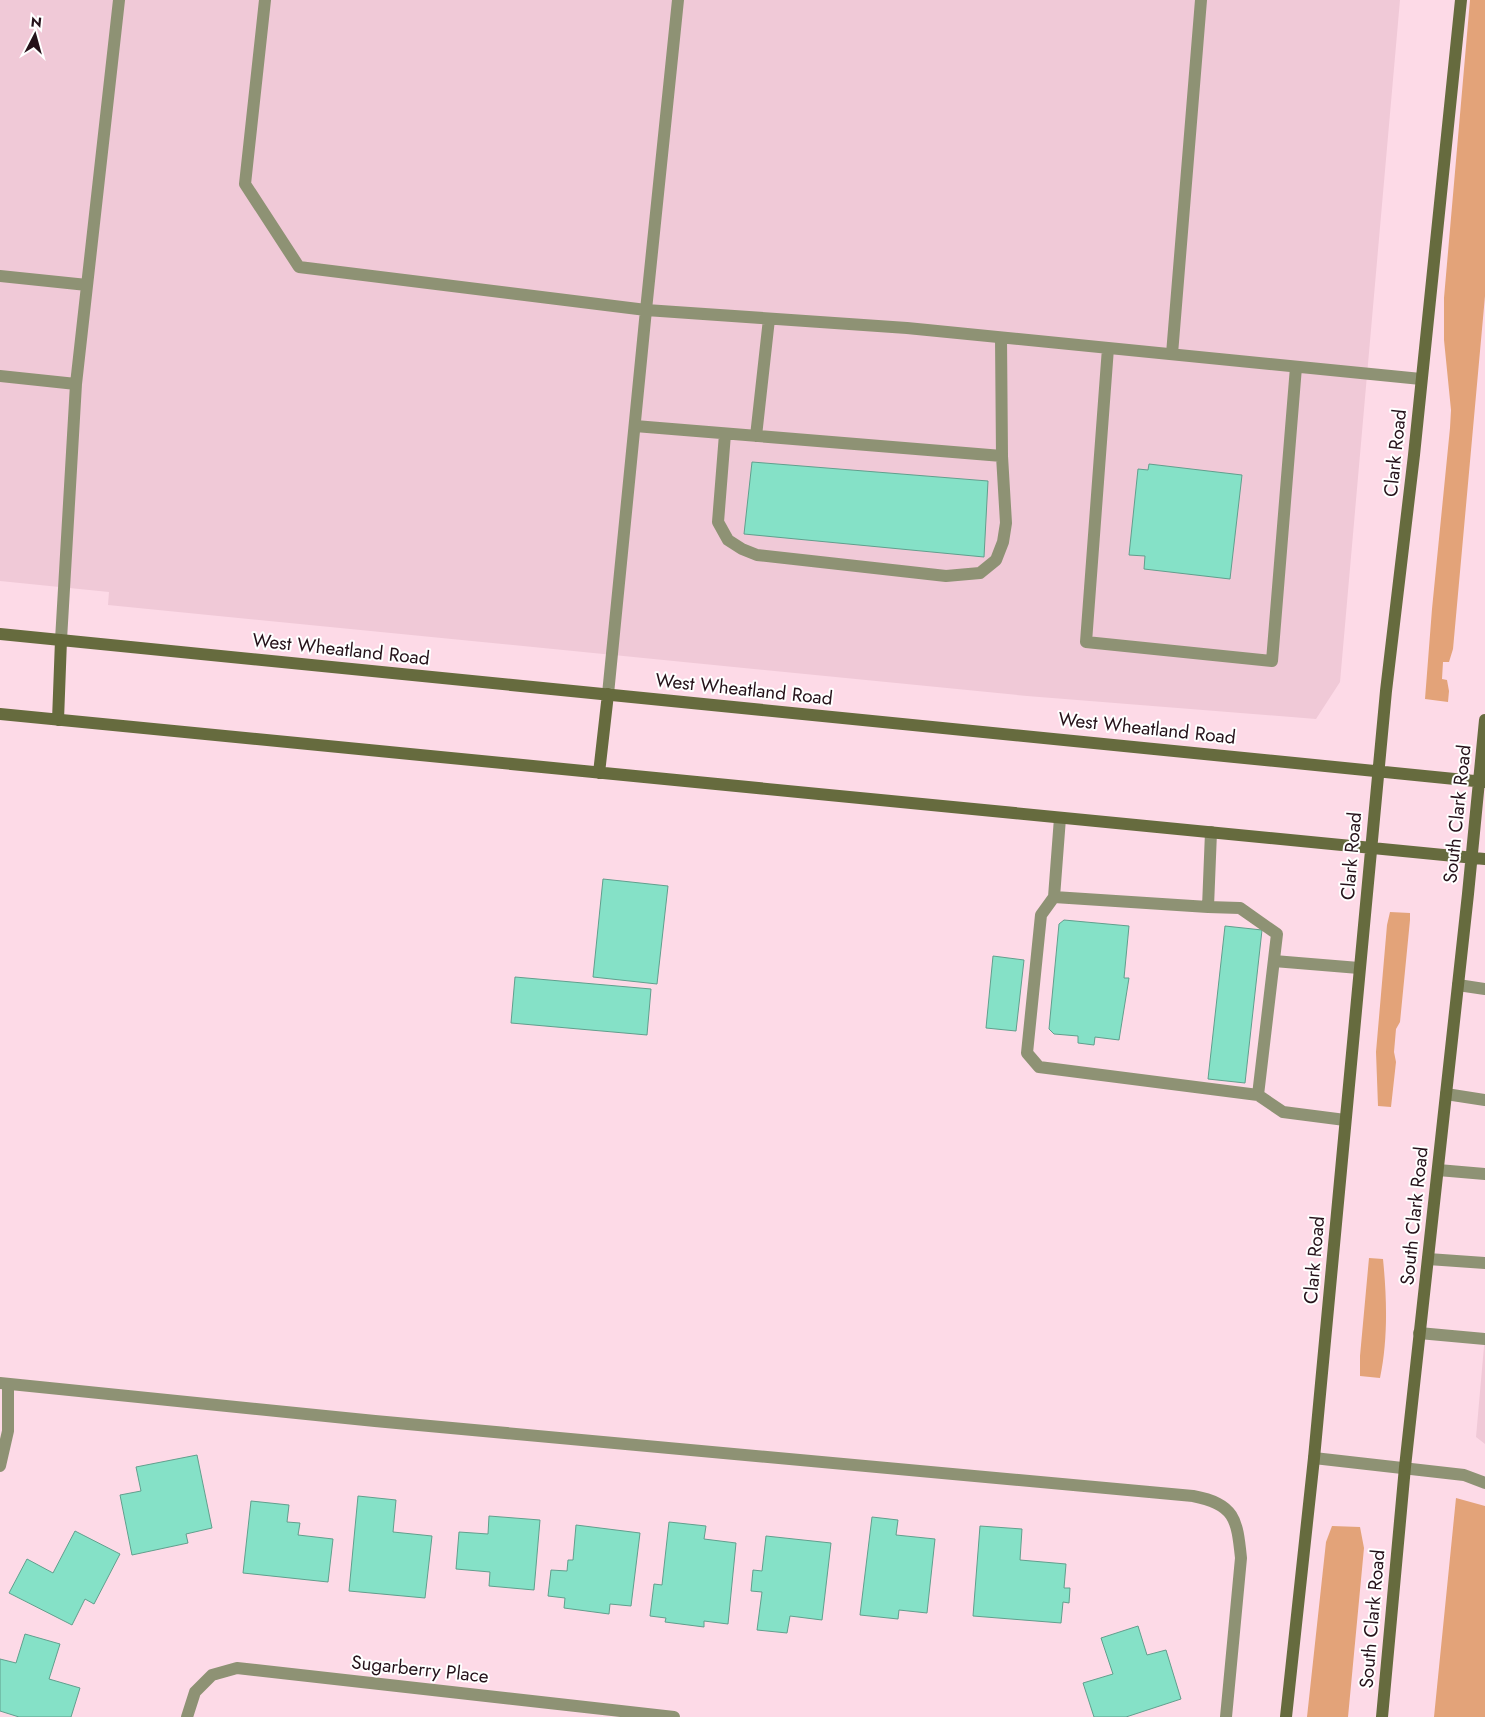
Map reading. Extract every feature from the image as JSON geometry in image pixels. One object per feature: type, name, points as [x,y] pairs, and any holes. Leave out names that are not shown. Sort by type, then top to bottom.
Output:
[{"type":"main road","name":"Clark Road","points":[[1286,1717],[1314,1458],[1370,847],[1461,0]]},
{"type":"main road","name":"West Wheatland Road","points":[[0,634],[1482,781]]},
{"type":"main road","points":[[58,720],[61,640]]},
{"type":"main road","points":[[599,773],[608,694]]},
{"type":"main road","points":[[0,714],[1485,859]]},
{"type":"main road","name":"South Clark Road","points":[[1382,1717],[1419,1334],[1482,781],[1485,720]]},
{"type":"street","points":[[61,640],[76,384],[119,0]]},
{"type":"street","points":[[265,0],[245,184],[299,267],[646,310],[908,328],[1421,380]]},
{"type":"street","points":[[608,694],[678,0]]},
{"type":"street","points":[[1172,354],[1201,0]]},
{"type":"street","points":[[0,276],[87,285]]},
{"type":"street","points":[[756,436],[769,318]]},
{"type":"street","points":[[725,434],[718,522],[728,540],[742,549],[757,555],[946,576],[980,573],[996,560],[1003,542],[1006,524],[1002,456],[1001,338]]},
{"type":"street","points":[[1108,348],[1086,642],[1272,661],[1296,367]]},
{"type":"street","points":[[0,376],[76,384]]},
{"type":"street","points":[[635,426],[1002,456]]},
{"type":"street","points":[[1060,818],[1054,897],[1041,915],[1028,1053],[1039,1068],[1258,1095],[1283,1112],[1345,1120]]},
{"type":"street","points":[[1208,907],[1211,832]]},
{"type":"street","points":[[1054,897],[1240,908],[1277,934],[1258,1095]]},
{"type":"street","points":[[1274,961],[1359,968]]},
{"type":"street","points":[[1458,985],[1485,988]]},
{"type":"street","points":[[1446,1094],[1485,1100]]},
{"type":"street","points":[[1438,1170],[1485,1174]]},
{"type":"street","points":[[1428,1259],[1485,1263]]},
{"type":"street","points":[[1419,1334],[1485,1338]]},
{"type":"street","points":[[0,1466],[8,1431],[4,1384],[375,1421],[1193,1496],[1212,1500],[1232,1514],[1242,1558],[1226,1717]]},
{"type":"street","points":[[1314,1458],[1464,1475],[1485,1483]]},
{"type":"street","name":"Sugarberry Place","points":[[186,1717],[195,1692],[212,1675],[237,1668],[674,1717]]},
{"type":"shaded area","points":[[0,0],[1400,0],[1340,682],[1316,719],[1027,696],[108,605],[109,592],[0,581]]},
{"type":"shaded area","points":[[1470,0],[1485,0],[1485,296],[1453,649],[1449,662],[1443,662],[1442,679],[1447,680],[1448,702],[1425,699],[1450,428],[1451,410],[1444,340],[1444,298]]},
{"type":"shaded area","points":[[1390,912],[1410,913],[1400,1022],[1396,1029],[1394,1052],[1396,1062],[1391,1107],[1378,1106],[1376,1052],[1387,925]]},
{"type":"shaded area","points":[[1369,1258],[1383,1259],[1386,1319],[1383,1364],[1380,1378],[1360,1376],[1360,1356]]},
{"type":"shaded area","points":[[1485,1335],[1485,1444],[1476,1437]]},
{"type":"shaded area","points":[[1456,1498],[1485,1506],[1485,1717],[1434,1717]]},
{"type":"shaded area","points":[[1332,1526],[1360,1527],[1364,1548],[1348,1717],[1307,1717],[1326,1542]]},
{"type":"building","points":[[752,462],[988,481],[984,557],[744,534]]},
{"type":"building","points":[[1149,464],[1242,475],[1230,579],[1144,569],[1145,556],[1129,555],[1138,469],[1148,470]]},
{"type":"building","points":[[603,879],[668,886],[657,984],[593,977]]},
{"type":"building","points":[[1064,920],[1129,926],[1124,978],[1129,978],[1119,1040],[1095,1037],[1094,1045],[1078,1043],[1078,1036],[1054,1034],[1049,1029],[1059,924]]},
{"type":"building","points":[[1225,926],[1262,930],[1245,1083],[1208,1079]]},
{"type":"building","points":[[993,956],[1024,960],[1016,1031],[986,1028]]},
{"type":"building","points":[[515,977],[651,989],[647,1035],[511,1023]]},
{"type":"building","points":[[197,1455],[212,1528],[186,1534],[188,1543],[132,1555],[120,1495],[141,1491],[136,1467]]},
{"type":"building","points":[[358,1496],[396,1500],[393,1532],[432,1536],[425,1598],[349,1591]]},
{"type":"building","points":[[251,1501],[289,1505],[287,1522],[300,1523],[298,1535],[333,1539],[328,1582],[243,1573]]},
{"type":"building","points":[[489,1516],[540,1520],[534,1590],[489,1586],[490,1572],[456,1569],[459,1532],[488,1534]]},
{"type":"building","points":[[872,1517],[898,1520],[896,1535],[935,1539],[927,1613],[899,1610],[898,1619],[860,1615]]},
{"type":"building","points":[[669,1522],[706,1526],[704,1539],[736,1543],[728,1624],[704,1621],[704,1627],[665,1622],[666,1618],[650,1616],[654,1584],[662,1585]]},
{"type":"building","points":[[576,1525],[640,1533],[631,1606],[610,1604],[609,1614],[564,1608],[565,1598],[548,1596],[551,1570],[567,1571],[568,1560],[573,1560]]},
{"type":"building","points":[[980,1526],[1022,1529],[1020,1560],[1066,1564],[1064,1588],[1070,1588],[1069,1603],[1063,1602],[1061,1623],[973,1616]]},
{"type":"building","points":[[75,1531],[120,1554],[94,1604],[85,1599],[72,1625],[9,1593],[27,1559],[53,1573]]},
{"type":"building","points":[[766,1536],[831,1543],[822,1620],[790,1616],[787,1633],[757,1630],[762,1592],[751,1591],[753,1570],[762,1571]]},
{"type":"building","points":[[1138,1626],[1147,1655],[1166,1650],[1181,1699],[1126,1717],[1094,1717],[1083,1683],[1113,1674],[1101,1638]]},
{"type":"building","points":[[25,1634],[60,1644],[49,1679],[80,1688],[71,1717],[19,1717],[0,1711],[0,1659],[16,1663]]}]
